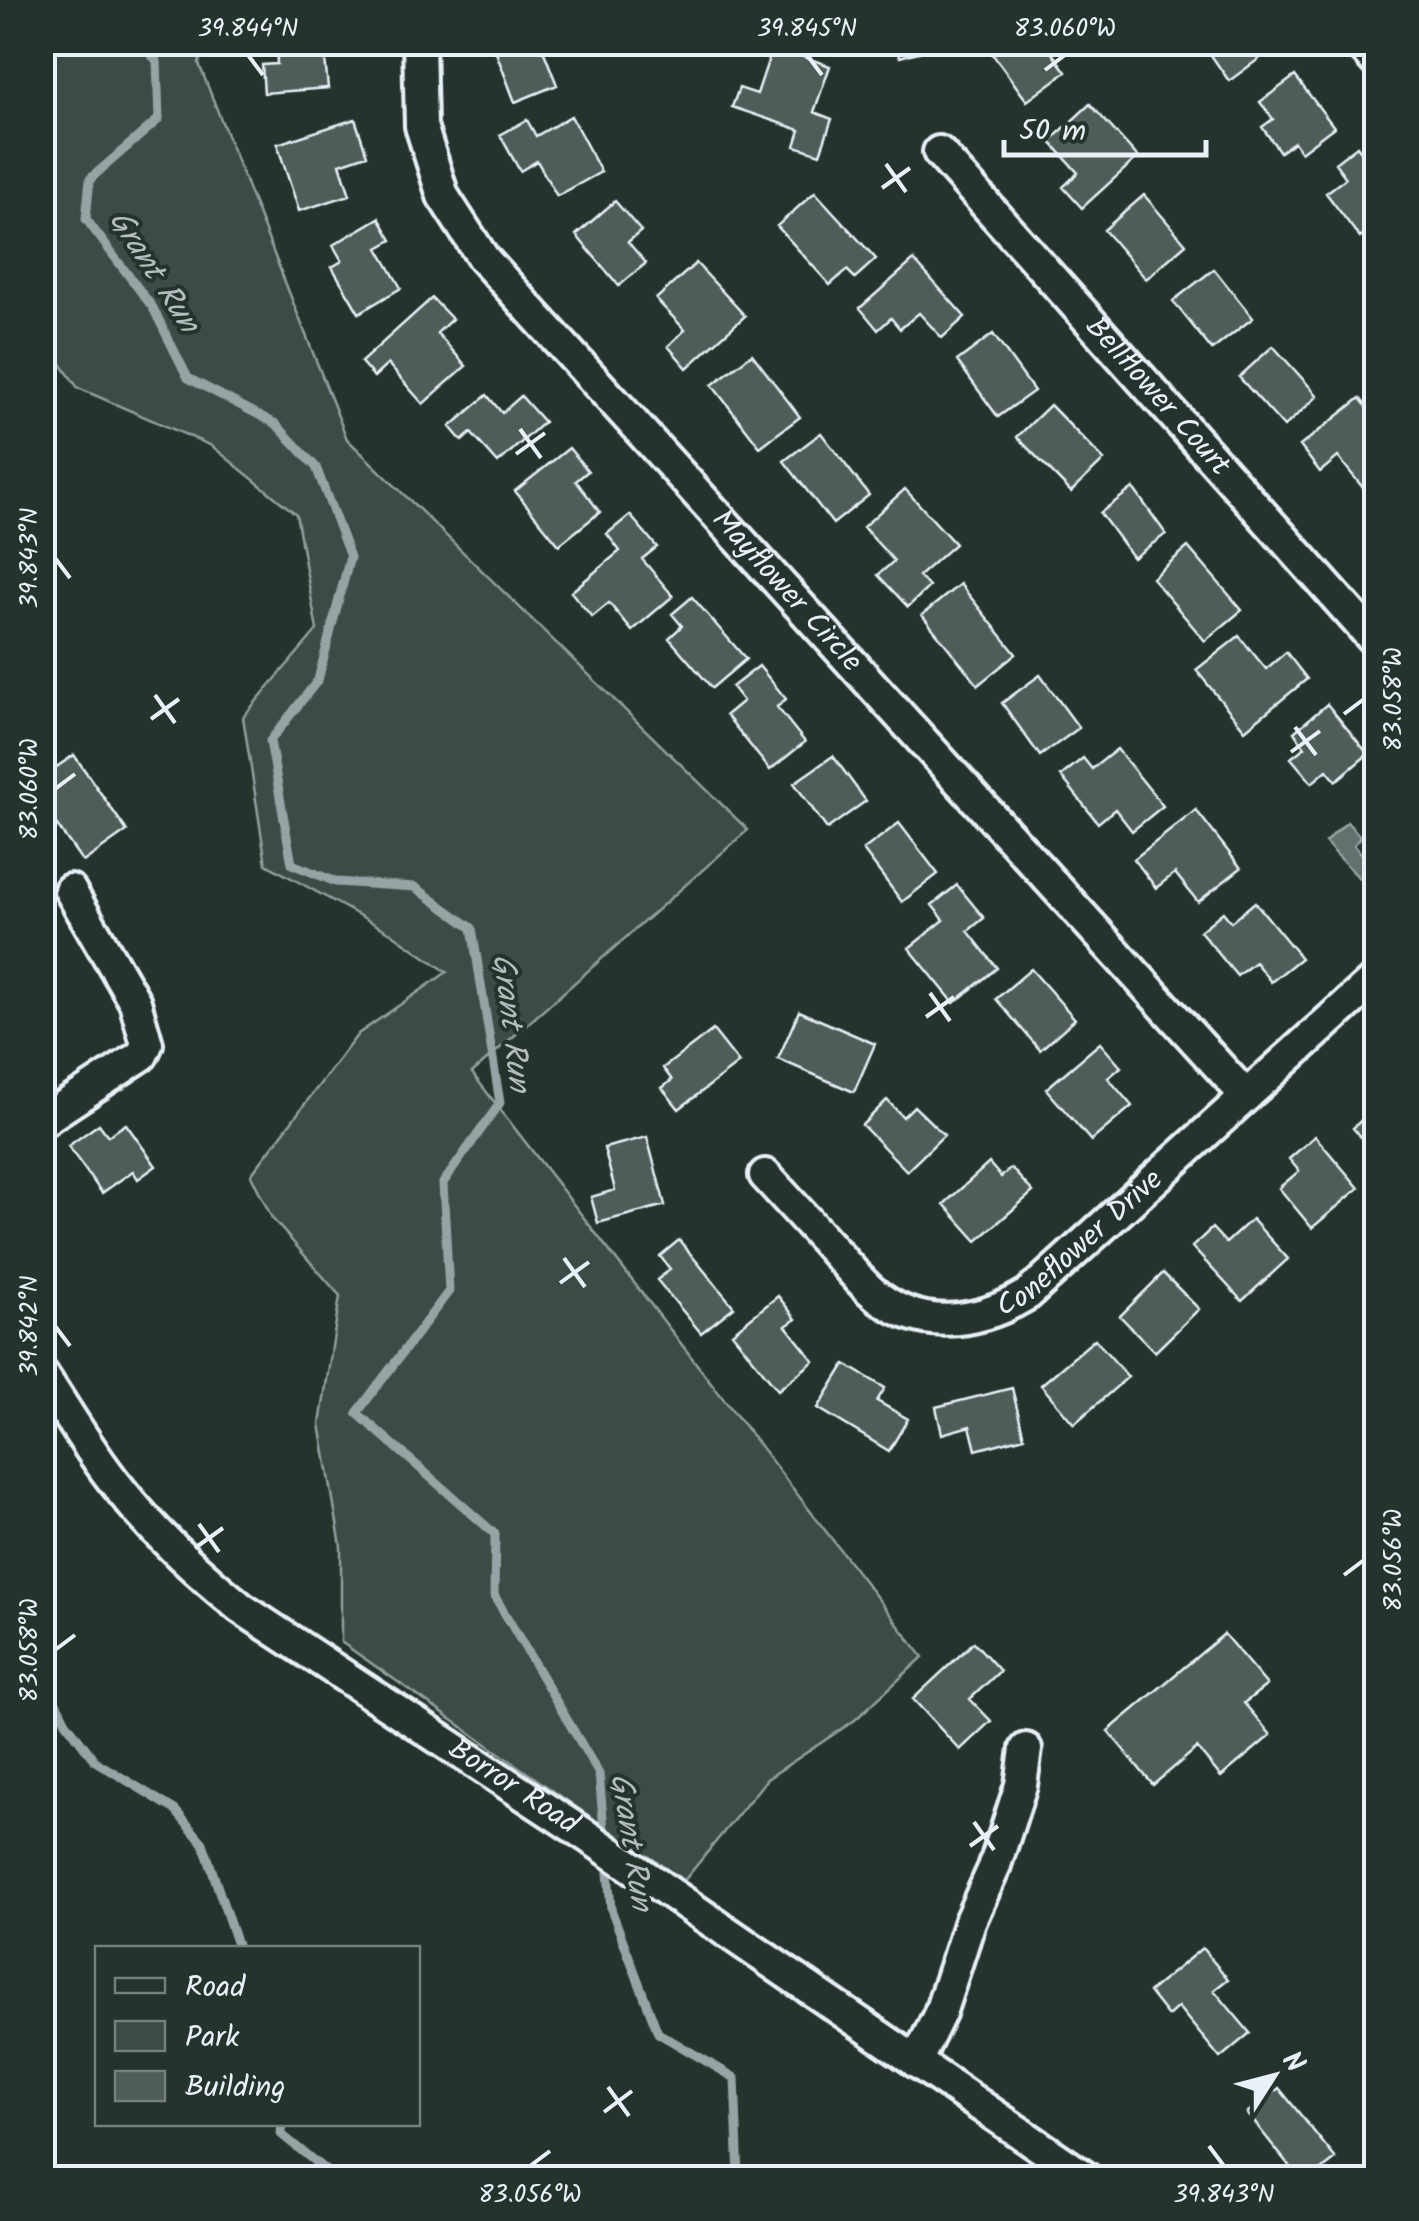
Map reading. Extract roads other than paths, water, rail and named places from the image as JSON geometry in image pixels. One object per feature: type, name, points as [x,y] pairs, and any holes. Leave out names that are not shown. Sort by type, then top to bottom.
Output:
[{"type":"street","name":"Mayflower Circle","points":[[419,42],[422,126],[427,144],[443,196],[483,258],[1246,1096]]},
{"type":"street","points":[[1359,42],[1376,61]]},
{"type":"street","name":"Bellflower Court","points":[[939,152],[1376,642]]},
{"type":"street","points":[[42,1121],[142,1055],[147,1044],[135,1002],[70,890]]},
{"type":"street","name":"Coneflower Drive","points":[[765,1175],[870,1290],[893,1306],[948,1321],[1004,1309],[1028,1294],[1376,978]]},
{"type":"street","name":"Borror Road","points":[[42,1374],[112,1480],[146,1522],[194,1570],[240,1608],[590,1838],[1086,2178]]},
{"type":"street","points":[[916,2062],[940,2013],[970,1920],[994,1868],[1022,1786],[1026,1750]]},
{"type":"waterway","name":"Grant Run","points":[[139,42],[157,61],[159,119],[90,179],[86,219],[153,308],[188,378],[276,424],[316,467],[350,557],[318,680],[270,741],[292,864],[336,882],[415,887],[472,928],[500,1103],[443,1183],[449,1291],[357,1413],[495,1534],[494,1595],[599,1774],[605,1840]]},
{"type":"waterway","points":[[42,1675],[66,1722],[95,1761],[175,1810],[203,1843],[237,1946]]},
{"type":"waterway","name":"Grant Run","points":[[607,1861],[611,1909],[658,2033],[735,2078],[739,2178]]},
{"type":"waterway","points":[[282,2126],[281,2134],[335,2178]]}]
